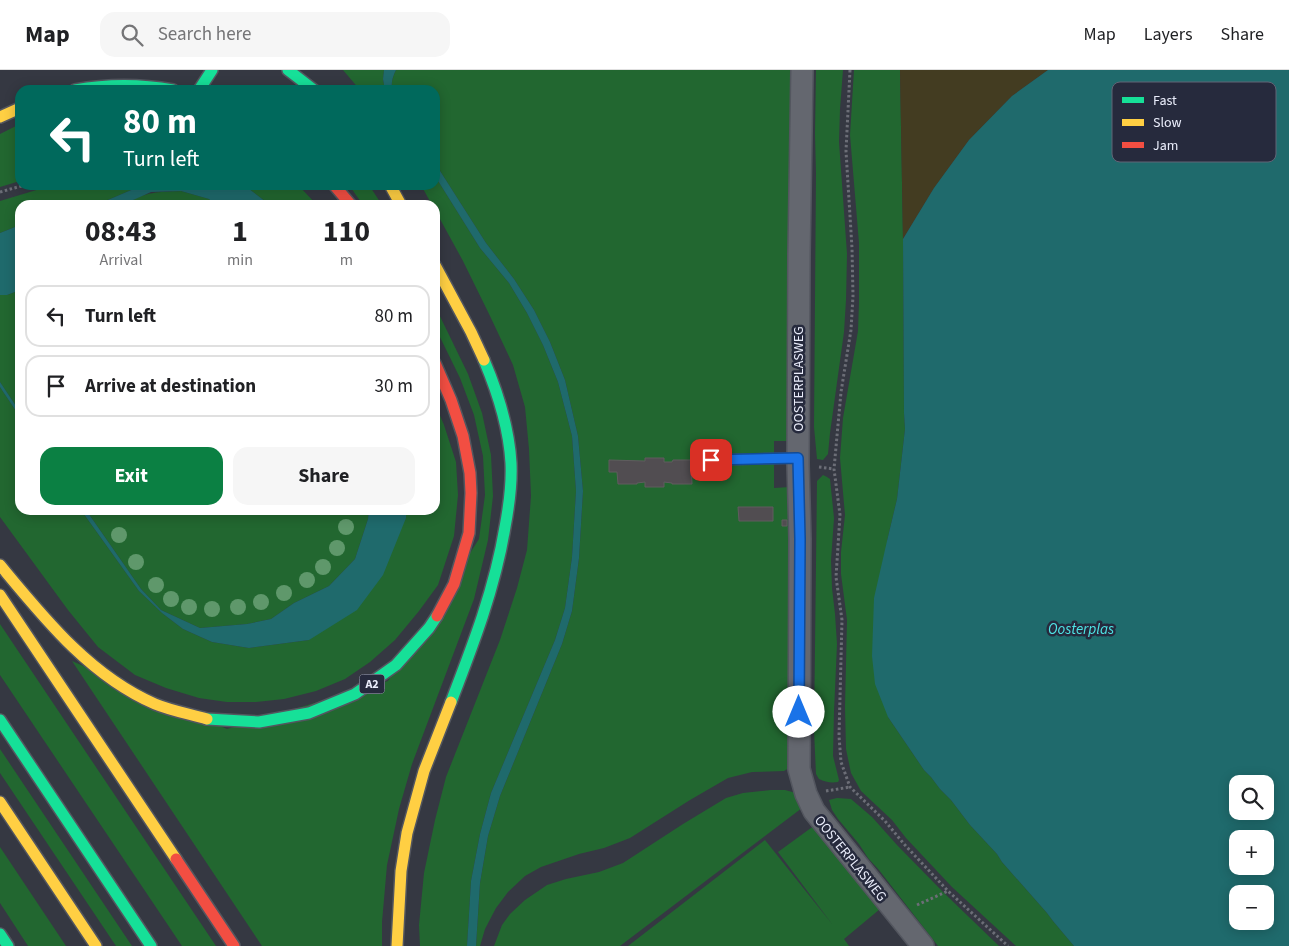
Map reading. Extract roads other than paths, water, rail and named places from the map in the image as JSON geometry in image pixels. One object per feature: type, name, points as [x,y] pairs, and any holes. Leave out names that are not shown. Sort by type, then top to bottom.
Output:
[{"type":"main road","points":[[201,85],[212,70]]},
{"type":"main road","points":[[288,70],[308,85]]},
{"type":"main road","points":[[196,77],[197,85]]},
{"type":"main road","points":[[0,117],[15,110]]},
{"type":"main road","points":[[338,190],[347,200]]},
{"type":"main road","points":[[397,946],[401,870],[412,814],[425,770],[477,633],[495,579],[504,542],[510,495],[510,454],[504,418],[494,386],[477,342],[440,274]]},
{"type":"main road","name":"A2","points":[[0,565],[68,644],[88,662],[128,691],[156,705],[194,717],[226,721],[260,722],[290,718],[324,709],[355,695],[383,676],[411,652],[436,619],[451,591],[462,563],[470,533],[472,491],[468,454],[460,422],[440,374]]},
{"type":"main road","points":[[0,595],[234,946]]},
{"type":"main road","points":[[0,720],[151,946]]},
{"type":"main road","points":[[0,802],[96,946]]},
{"type":"main road","points":[[0,934],[8,946]]},
{"type":"street","name":"OOSTERPLASWEG","points":[[802,70],[798,458],[800,539],[799,770],[806,794],[814,811],[923,946]]},
{"type":"lane","points":[[711,460],[798,458]]},
{"type":"water","points":[[384,70],[396,70],[392,85],[384,85]]},
{"type":"water","name":"Oosterplas","points":[[1048,70],[1289,70],[1289,946],[1074,946],[924,770],[888,717],[875,684],[872,656],[874,598],[897,499],[905,429],[903,239],[934,188],[969,140],[1012,96]]},
{"type":"water","points":[[440,171],[486,243],[514,279],[534,310],[550,342],[565,380],[578,436],[583,491],[579,558],[572,611],[562,644],[500,796],[488,836],[480,883],[476,946],[467,946],[471,881],[480,834],[491,793],[555,640],[565,608],[572,557],[576,491],[572,436],[558,382],[527,313],[509,283],[480,248],[440,184]]},
{"type":"water","points":[[131,190],[250,190],[264,200],[210,200],[181,191],[151,192],[133,200],[108,200]]},
{"type":"water","points":[[15,227],[15,292],[7,295],[0,295],[0,233]]},
{"type":"water","points":[[0,382],[15,404],[15,410],[0,387]]},
{"type":"water","points":[[85,515],[89,515],[141,589],[161,610],[200,628],[247,624],[271,619],[294,603],[329,586],[355,559],[368,515],[406,515],[383,575],[357,610],[309,640],[249,648],[212,642],[183,629],[162,613],[139,591]]}]
